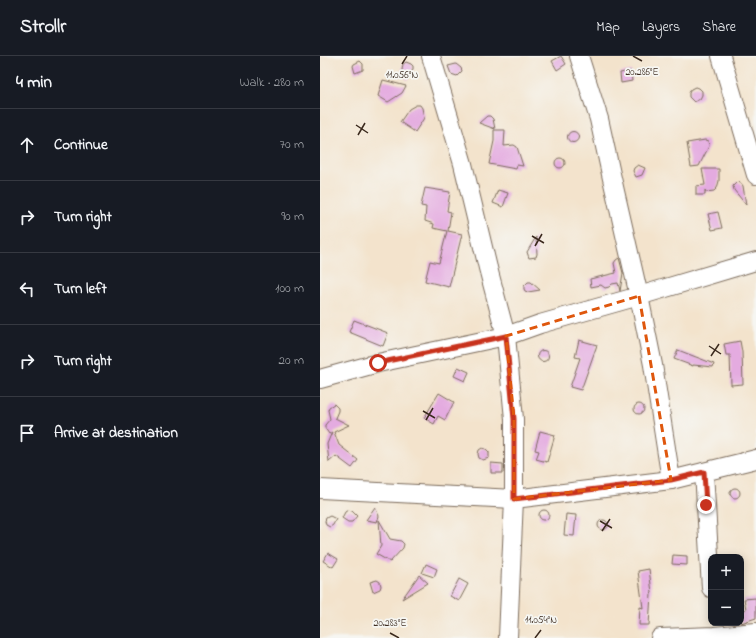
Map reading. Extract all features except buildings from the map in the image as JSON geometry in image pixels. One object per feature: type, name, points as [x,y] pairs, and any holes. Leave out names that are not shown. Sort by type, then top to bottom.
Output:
[{"type":"street","points":[[431,56],[463,164],[506,336],[514,419],[514,499],[508,638]]},
{"type":"street","points":[[580,56],[599,119],[610,174],[639,296],[671,480]]},
{"type":"street","points":[[721,56],[756,175]]},
{"type":"street","points":[[320,379],[378,363],[506,336],[540,324],[756,261]]},
{"type":"street","points":[[320,489],[514,499],[671,480],[756,459]]},
{"type":"street","points":[[704,472],[709,554]]},
{"type":"street","points":[[660,638],[714,632],[756,632]]},
{"type":"highlighted area","points":[[639,296],[671,480],[514,499],[514,419],[506,336]]},
{"type":"route","points":[[378,363],[506,336],[514,419],[514,499],[671,480],[704,472],[706,505]]}]
